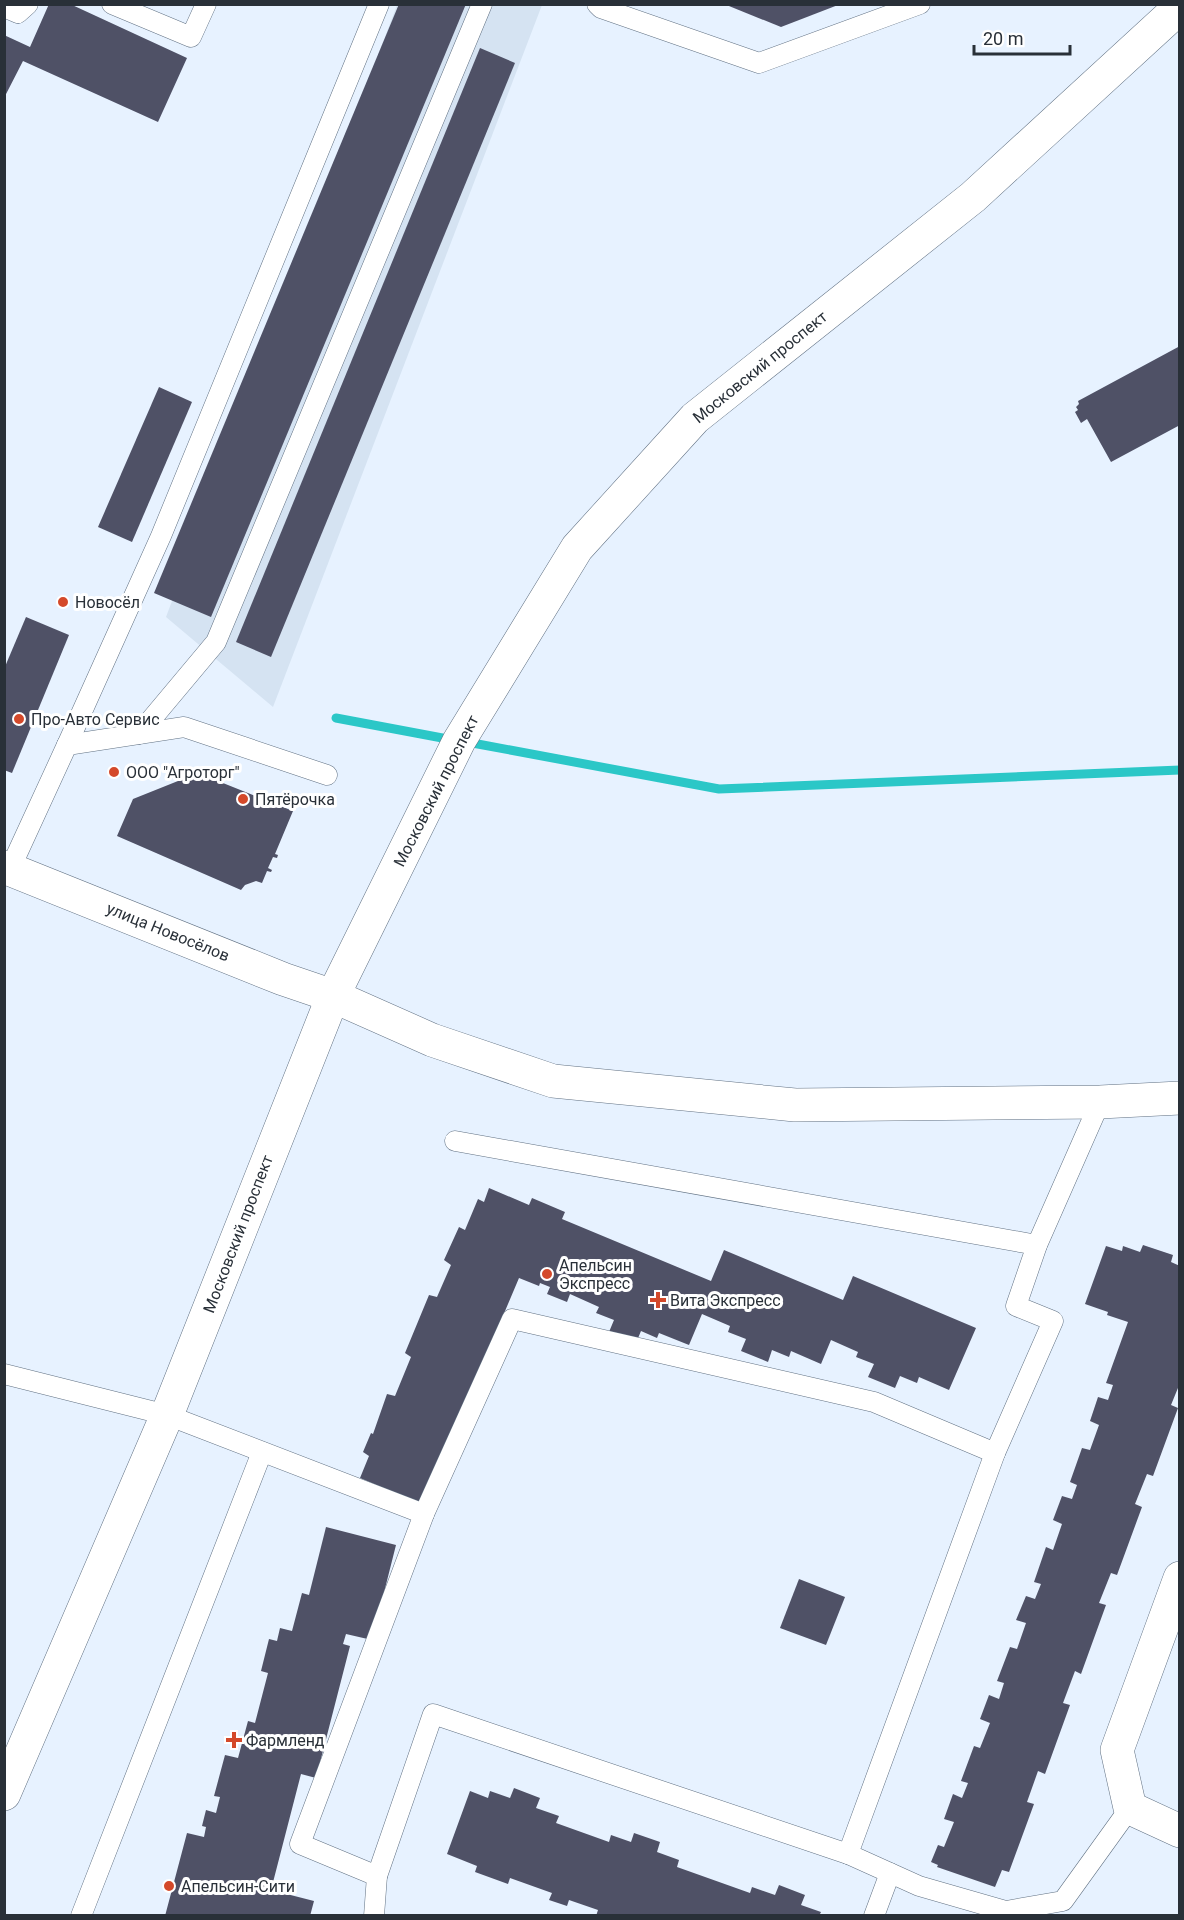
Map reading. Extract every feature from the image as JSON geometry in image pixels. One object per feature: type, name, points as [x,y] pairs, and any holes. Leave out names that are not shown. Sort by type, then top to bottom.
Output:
[{"type":"main road","name":"Московский проспект","points":[[4,1794],[167,1415],[333,996],[459,741],[577,548],[695,417],[973,197],[1179,7]]},
{"type":"main road","name":"улица Новосёлов","points":[[7,868],[283,979],[333,996],[432,1040],[553,1081],[795,1105],[1100,1102],[1179,1098]]},
{"type":"main road","points":[[1179,1578],[1117,1750],[1130,1808],[1179,1831]]},
{"type":"lane","points":[[4,7],[18,13],[28,4]]},
{"type":"lane","points":[[112,4],[191,37],[206,4]]},
{"type":"lane","points":[[7,868],[67,745],[161,536],[379,4]]},
{"type":"lane","points":[[139,734],[216,642],[482,4]]},
{"type":"lane","points":[[597,4],[601,8],[759,63],[920,4]]},
{"type":"lane","points":[[67,745],[184,727],[327,775]]},
{"type":"lane","points":[[848,1854],[995,1453],[1053,1322],[1016,1306],[1037,1245],[1100,1102]]},
{"type":"lane","points":[[455,1141],[1037,1245]]},
{"type":"lane","points":[[376,1876],[300,1844],[423,1514],[512,1319],[874,1402],[995,1453]]},
{"type":"lane","points":[[4,1374],[167,1415],[423,1514]]},
{"type":"lane","points":[[81,1916],[262,1452]]},
{"type":"lane","points":[[374,1916],[376,1876],[433,1714],[848,1854],[919,1886],[1006,1911],[1063,1901],[1130,1808]]},
{"type":"lane","points":[[874,1916],[890,1873]]},
{"type":"shaded area","points":[[397,5],[542,5],[273,707],[166,617]]},
{"type":"building","points":[[49,4],[70,4],[187,58],[158,122],[23,61],[4,98],[4,35],[30,47]]},
{"type":"building","points":[[399,4],[466,4],[211,617],[154,593]]},
{"type":"building","points":[[724,4],[838,4],[838,5],[781,27]]},
{"type":"building","points":[[480,48],[515,63],[271,657],[236,642]]},
{"type":"building","points":[[1180,346],[1180,425],[1111,462],[1087,419],[1081,423],[1075,412],[1078,410],[1076,407],[1079,404],[1078,401]]},
{"type":"building","points":[[159,387],[192,402],[132,542],[98,527]]},
{"type":"building","name":"Про-Авто Сервис","points":[[26,617],[69,635],[12,773],[4,770],[4,669]]},
{"type":"building","points":[[198,773],[293,811],[275,854],[278,855],[277,858],[273,857],[268,868],[272,870],[267,871],[262,883],[256,881],[245,885],[241,890],[117,836],[133,799]]},
{"type":"building","points":[[489,1188],[529,1205],[532,1198],[565,1212],[562,1219],[711,1281],[724,1250],[843,1300],[853,1276],[976,1328],[949,1390],[919,1377],[917,1383],[900,1376],[895,1388],[868,1377],[874,1364],[856,1357],[858,1352],[831,1340],[821,1364],[791,1351],[789,1357],[772,1350],[768,1362],[741,1351],[746,1339],[728,1332],[730,1326],[702,1314],[689,1345],[659,1333],[657,1338],[641,1331],[636,1343],[609,1332],[614,1320],[596,1313],[599,1307],[570,1294],[567,1302],[547,1294],[550,1287],[540,1283],[539,1286],[519,1278],[423,1505],[360,1478],[369,1456],[363,1452],[371,1433],[373,1434],[387,1394],[395,1396],[411,1357],[405,1353],[429,1295],[437,1297],[451,1265],[444,1260],[459,1227],[465,1230],[478,1199],[484,1202]]},
{"type":"building","points":[[1143,1245],[1173,1255],[1171,1262],[1180,1266],[1180,1383],[1171,1405],[1178,1408],[1153,1476],[1147,1474],[1135,1504],[1142,1507],[1117,1575],[1111,1573],[1099,1603],[1106,1605],[1081,1674],[1075,1671],[1063,1703],[1070,1705],[1045,1774],[1038,1771],[1027,1802],[1034,1804],[1009,1872],[1002,1870],[995,1887],[937,1867],[938,1865],[931,1862],[938,1845],[944,1847],[954,1822],[944,1819],[953,1794],[962,1798],[968,1783],[961,1781],[974,1746],[980,1748],[990,1723],[980,1719],[989,1695],[999,1699],[1004,1683],[997,1681],[1010,1647],[1017,1649],[1026,1623],[1016,1620],[1026,1596],[1035,1599],[1041,1584],[1034,1582],[1046,1547],[1053,1550],[1062,1524],[1053,1520],[1062,1496],[1072,1499],[1077,1485],[1070,1482],[1082,1448],[1090,1450],[1099,1425],[1090,1421],[1098,1397],[1108,1400],[1113,1385],[1106,1383],[1128,1322],[1085,1304],[1106,1246],[1122,1251],[1123,1246],[1140,1252]]},
{"type":"building","points":[[326,1527],[396,1545],[372,1640],[346,1634],[343,1644],[350,1646],[316,1778],[301,1774],[271,1890],[314,1901],[310,1916],[165,1916],[187,1833],[204,1837],[206,1827],[202,1826],[206,1810],[216,1813],[220,1797],[214,1796],[225,1755],[238,1758],[248,1721],[255,1723],[268,1673],[261,1671],[269,1639],[277,1641],[280,1628],[292,1631],[302,1593],[309,1595]]},
{"type":"building","points":[[799,1579],[845,1597],[826,1645],[780,1628]]},
{"type":"building","points":[[514,1788],[540,1798],[536,1808],[559,1816],[556,1823],[609,1842],[611,1835],[631,1842],[634,1833],[660,1842],[657,1852],[679,1860],[677,1867],[750,1893],[752,1887],[775,1895],[779,1885],[805,1895],[801,1905],[821,1912],[819,1916],[596,1916],[598,1910],[569,1900],[567,1906],[549,1900],[552,1893],[510,1878],[508,1884],[475,1872],[477,1866],[447,1854],[470,1791],[488,1798],[490,1791],[510,1798]]},
{"type":"waterway","points":[[336,718],[453,740]]},
{"type":"waterway","points":[[467,742],[719,789],[1180,770]]},
{"type":"place","name":"Новосёл","points":[[63,602]]},
{"type":"place","name":"Про-Авто Сервис","points":[[19,719]]},
{"type":"place","name":"ООО \"Агроторг\"","points":[[114,772]]},
{"type":"place","name":"Пятёрочка","points":[[243,799]]},
{"type":"place","name":"Апельсин Экспресс","points":[[547,1274]]},
{"type":"place","name":"Вита Экспресс","points":[[658,1300]]},
{"type":"place","name":"Фармленд","points":[[234,1740]]},
{"type":"place","name":"Апельсин-Сити","points":[[169,1886]]}]
